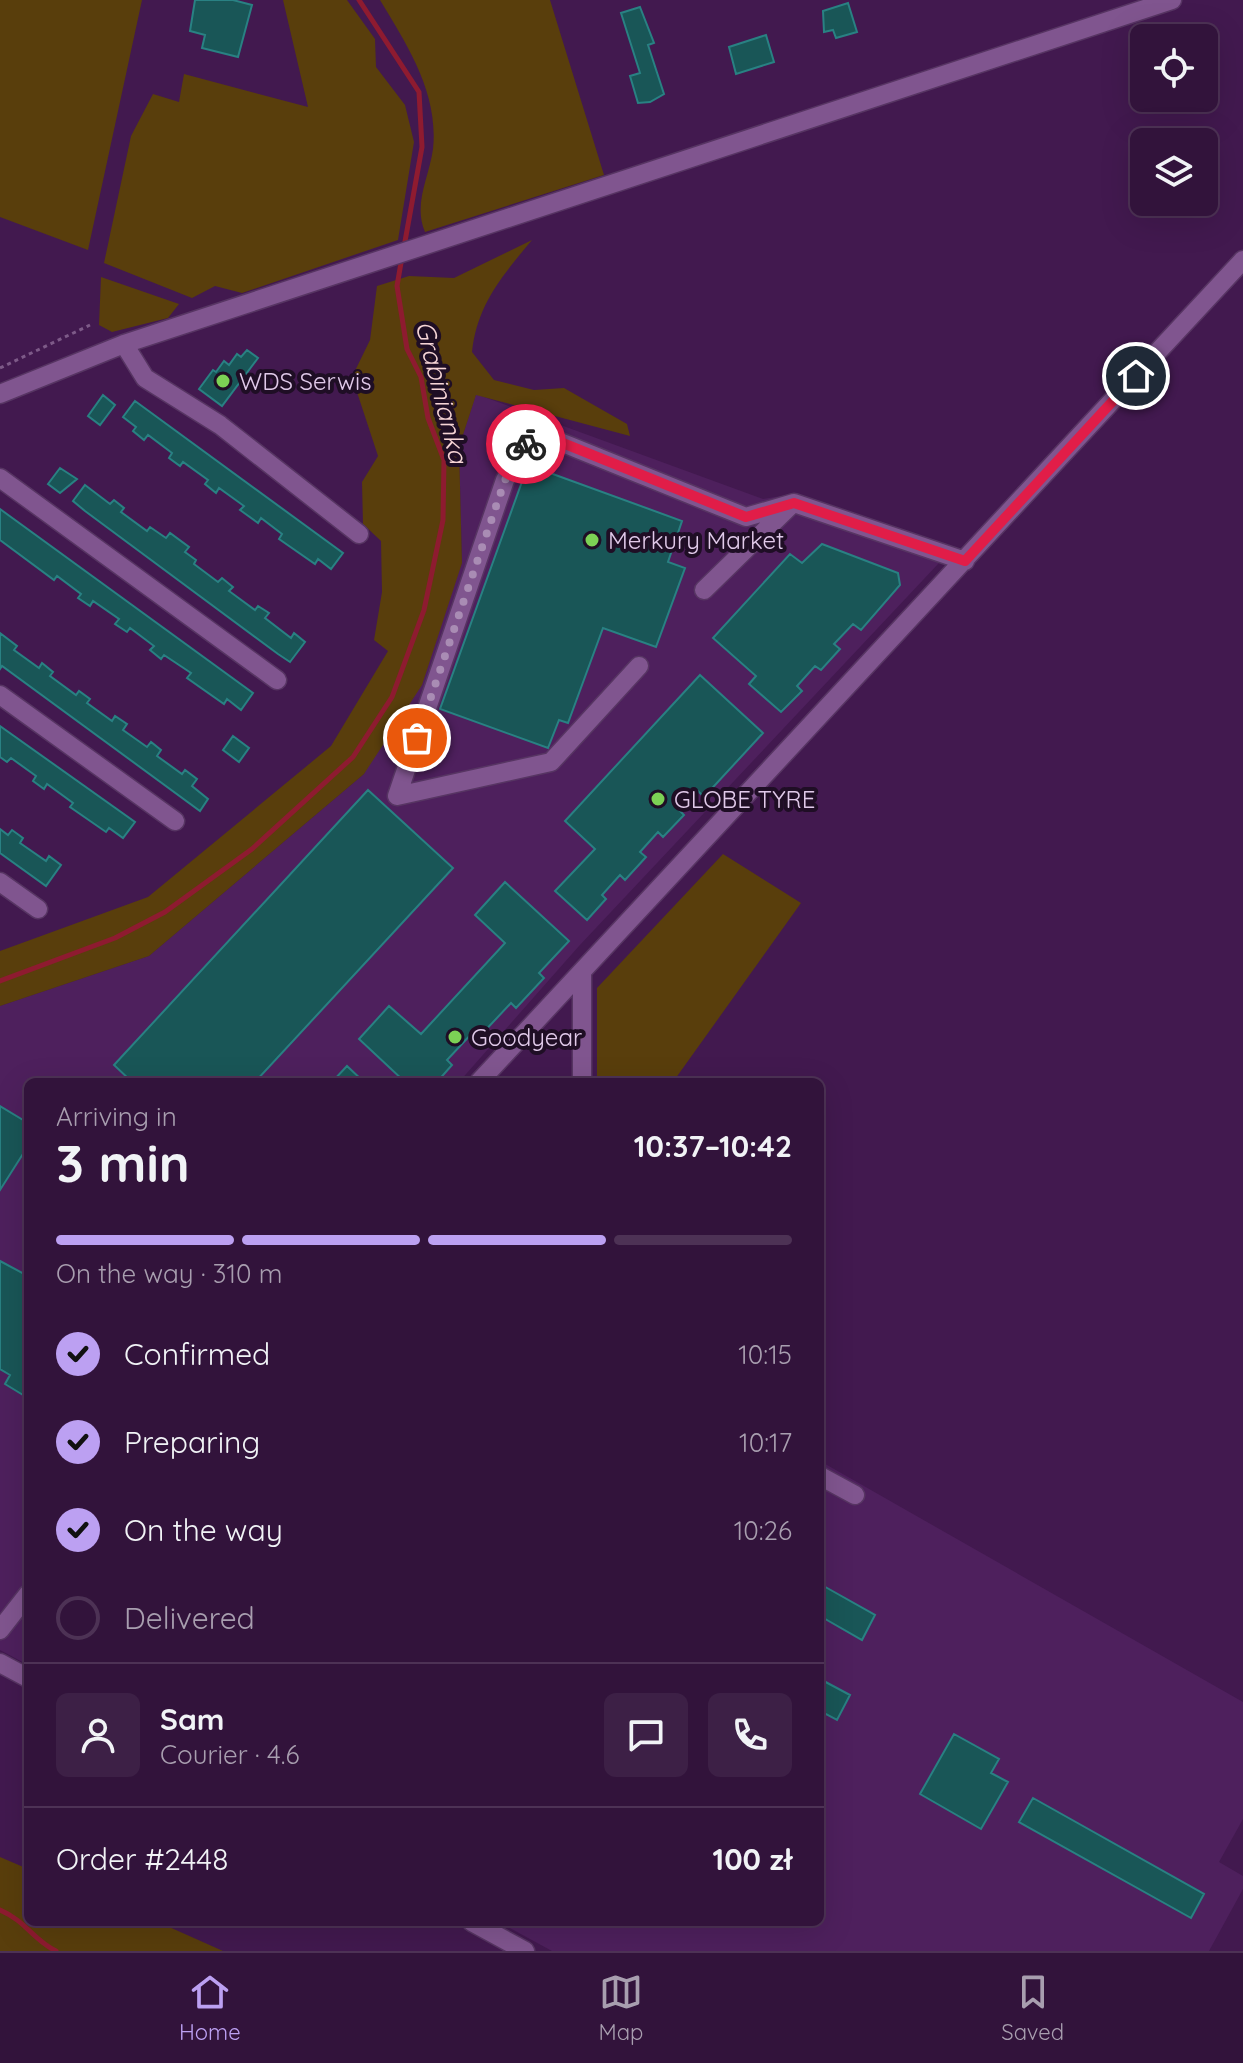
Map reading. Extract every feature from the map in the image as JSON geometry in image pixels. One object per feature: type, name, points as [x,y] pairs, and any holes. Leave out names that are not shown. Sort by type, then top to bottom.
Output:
[{"type":"street","points":[[0,394],[124,344],[1172,0]]},
{"type":"street","points":[[483,1078],[1243,260]]},
{"type":"street","points":[[124,344],[145,378],[220,425],[359,534]]},
{"type":"street","points":[[639,666],[551,762],[397,796],[505,480],[533,431],[746,517],[794,503],[965,561]]},
{"type":"street","points":[[0,478],[277,680]]},
{"type":"street","points":[[704,590],[794,503]]},
{"type":"street","points":[[0,695],[175,821]]},
{"type":"street","points":[[0,882],[38,909]]},
{"type":"street","points":[[582,972],[582,1078]]},
{"type":"street","points":[[824,1478],[855,1495]]},
{"type":"street","points":[[0,1630],[24,1599]]},
{"type":"street","points":[[0,1663],[24,1676]]},
{"type":"street","points":[[479,1926],[525,1951]]},
{"type":"path","points":[[0,368],[90,325]]},
{"type":"shaded area","points":[[0,0],[142,0],[88,250],[0,217]]},
{"type":"shaded area","points":[[283,0],[347,0],[375,39],[376,67],[405,105],[414,142],[398,240],[242,293],[215,286],[192,298],[104,263],[131,136],[153,94],[179,102],[184,74],[308,107]]},
{"type":"shaded area","points":[[380,0],[550,0],[604,175],[425,232],[421,201],[433,149],[431,108],[419,70]]},
{"type":"shaded area","points":[[532,240],[493,291],[479,319],[472,352],[494,380],[534,390],[564,388],[627,424],[630,436],[476,395],[459,447],[462,563],[422,685],[364,774],[149,956],[0,1006],[0,951],[148,897],[331,746],[388,651],[374,640],[382,592],[381,541],[363,524],[362,482],[378,456],[352,377],[370,340],[377,286],[409,276],[454,278]]},
{"type":"shaded area","points":[[101,277],[179,304],[168,318],[112,332],[99,325]]},
{"type":"shaded area","points":[[476,394],[763,499],[793,494],[954,547],[579,946],[463,1078],[24,1078],[24,1663],[0,1650],[0,1006],[149,956],[364,774],[462,563],[459,447]]},
{"type":"shaded area","points":[[723,854],[801,903],[676,1078],[597,1078],[597,988]]},
{"type":"shaded area","points":[[824,1463],[1243,1702],[1243,1819],[1219,1862],[1243,1876],[1243,1889],[1209,1951],[552,1951],[506,1926],[824,1926]]},
{"type":"shaded area","points":[[0,1857],[24,1867],[24,1926],[167,1926],[223,1951],[0,1951]]},
{"type":"building","points":[[195,0],[233,0],[252,5],[238,57],[202,48],[205,35],[190,31]]},
{"type":"building","points":[[848,3],[857,32],[836,38],[833,30],[824,32],[823,11]]},
{"type":"building","points":[[640,7],[654,43],[648,45],[664,94],[650,102],[638,103],[630,76],[640,73],[621,13]]},
{"type":"building","points":[[766,35],[774,62],[736,74],[729,47]]},
{"type":"building","name":"WDS Serwis","points":[[247,350],[258,358],[222,406],[199,389],[224,361],[229,365],[237,354],[241,357]]},
{"type":"building","points":[[103,395],[115,405],[100,425],[88,416]]},
{"type":"building","points":[[135,401],[343,553],[331,569],[318,559],[315,564],[279,539],[282,534],[261,518],[258,523],[240,510],[244,506],[219,488],[216,493],[205,484],[208,480],[183,462],[180,466],[169,458],[172,453],[148,435],[144,440],[133,431],[136,427],[123,417]]},
{"type":"building","points":[[528,465],[682,521],[668,562],[685,568],[656,647],[603,628],[568,723],[559,720],[548,748],[440,709]]},
{"type":"building","points":[[60,468],[77,479],[60,493],[48,484]]},
{"type":"building","points":[[85,485],[110,504],[114,500],[124,508],[121,512],[147,531],[150,527],[166,538],[170,533],[189,547],[185,552],[196,560],[194,564],[218,582],[222,578],[233,587],[229,591],[255,610],[258,606],[269,613],[265,618],[291,638],[294,633],[305,642],[290,662],[73,501]]},
{"type":"building","points":[[0,509],[253,693],[241,710],[227,699],[224,704],[187,678],[191,673],[164,655],[161,659],[150,650],[154,646],[130,628],[127,632],[115,624],[119,619],[93,601],[90,606],[78,598],[81,594],[57,576],[54,580],[0,540]]},
{"type":"building","points":[[822,544],[898,573],[900,585],[861,630],[853,624],[834,644],[840,649],[821,670],[815,666],[797,686],[802,691],[781,712],[749,684],[756,676],[713,638],[790,554],[802,563]]},
{"type":"building","points":[[0,633],[17,646],[14,650],[39,668],[42,663],[53,672],[50,676],[76,695],[79,691],[90,699],[87,703],[112,721],[115,716],[127,724],[123,730],[147,747],[151,742],[161,750],[157,756],[182,774],[185,770],[197,779],[192,786],[208,799],[200,811],[2,666],[0,669]]},
{"type":"building","points":[[700,675],[763,733],[704,797],[697,790],[679,810],[684,815],[663,837],[658,832],[640,852],[646,857],[625,880],[620,875],[602,895],[606,899],[587,920],[555,891],[595,849],[565,821]]},
{"type":"building","points":[[0,726],[135,822],[123,838],[109,828],[106,832],[70,807],[73,803],[47,784],[44,789],[33,781],[36,776],[11,758],[7,762],[0,757]]},
{"type":"building","points":[[233,736],[249,748],[239,762],[223,750]]},
{"type":"building","points":[[368,790],[453,868],[259,1078],[128,1078],[114,1065]]},
{"type":"building","points":[[0,829],[8,835],[12,830],[23,838],[20,843],[46,861],[49,856],[61,865],[46,886],[0,853]]},
{"type":"building","points":[[505,882],[569,941],[539,973],[544,978],[516,1008],[511,1003],[480,1036],[475,1030],[447,1060],[452,1065],[441,1078],[401,1078],[359,1039],[389,1006],[421,1034],[505,943],[475,915]]},
{"type":"building","points":[[347,1066],[360,1078],[336,1078]]},
{"type":"building","points":[[0,1106],[24,1121],[24,1152],[0,1190]]},
{"type":"building","points":[[0,1261],[24,1274],[24,1396],[5,1384],[10,1375],[0,1369]]},
{"type":"building","points":[[824,1586],[875,1615],[862,1640],[824,1618]]},
{"type":"building","points":[[824,1681],[850,1695],[837,1720],[824,1713]]},
{"type":"building","points":[[954,1734],[999,1759],[991,1773],[1008,1782],[981,1829],[920,1794]]},
{"type":"building","points":[[1033,1798],[1204,1894],[1191,1918],[1019,1822]]},
{"type":"waterway","name":"Grabinianka","points":[[359,0],[419,92],[422,147],[404,247]]},
{"type":"waterway","name":"Grabinianka","points":[[0,981],[115,938],[165,912],[252,849],[353,757],[392,697],[424,610],[443,520],[444,460],[428,418],[421,377],[407,349],[397,286],[402,257]]},
{"type":"waterway","name":"Grabinianka","points":[[0,1910],[56,1951]]},
{"type":"way so far","points":[[417,738],[505,480],[526,444]]},
{"type":"place","name":"WDS Serwis","points":[[223,381]]},
{"type":"place","name":"Merkury Market","points":[[592,540]]},
{"type":"place","name":"GLOBE TYRE","points":[[658,799]]},
{"type":"place","name":"Goodyear","points":[[455,1037]]},
{"type":"route","points":[[526,444],[533,431],[746,517],[794,503],[965,561],[1136,376]]}]
